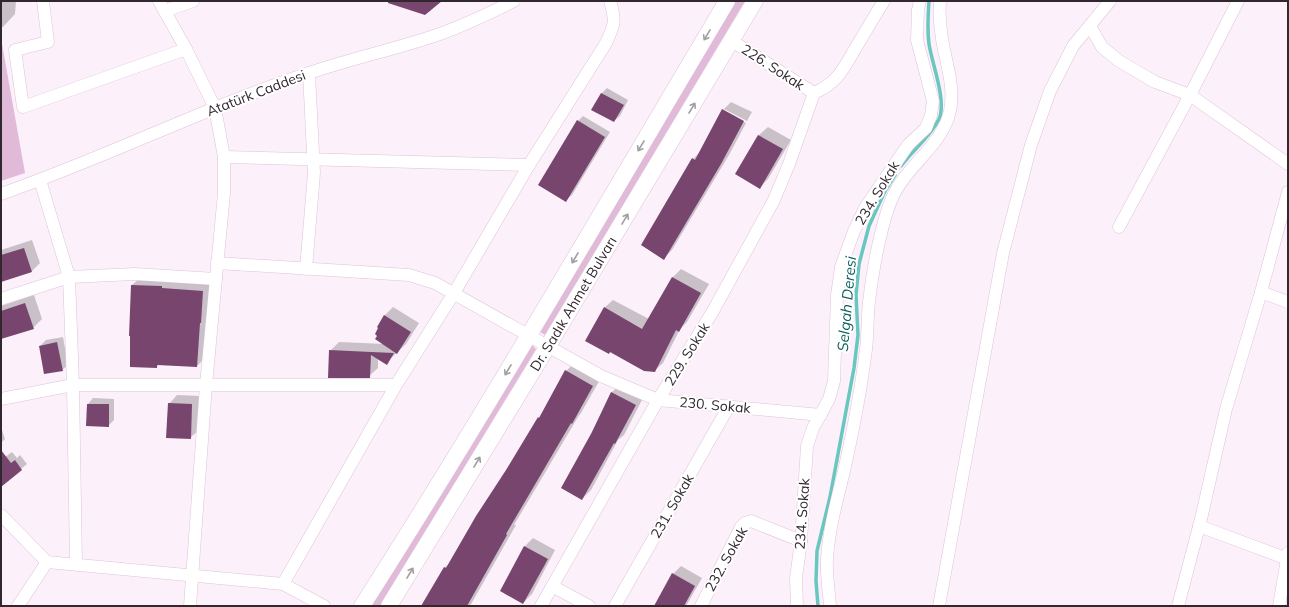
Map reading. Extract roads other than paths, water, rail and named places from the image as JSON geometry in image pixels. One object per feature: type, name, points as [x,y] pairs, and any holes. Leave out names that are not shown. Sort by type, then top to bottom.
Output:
[{"type":"main road","name":"Dr. Sadık Ahmet Bulvarı","points":[[362,606],[418,519],[727,1]]},
{"type":"main road","name":"Dr. Sadık Ahmet Bulvarı","points":[[389,606],[548,346],[755,1]]},
{"type":"street","points":[[43,1],[48,42],[15,50],[23,107],[186,49]]},
{"type":"street","points":[[190,606],[206,385],[224,193],[224,157],[215,108],[186,49],[162,6],[193,1]]},
{"type":"street","name":"Atatürk Caddesi","points":[[1,194],[40,180],[215,108],[309,73],[435,36],[475,20],[514,1]]},
{"type":"street","points":[[283,584],[396,386],[606,43],[613,28],[615,17],[610,1]]},
{"type":"street","points":[[814,93],[825,89],[846,67],[884,1]]},
{"type":"street","name":"234. Sokak","points":[[797,606],[796,578],[801,542],[807,446],[812,428],[829,399],[834,381],[837,295],[841,267],[854,231],[865,208],[886,175],[908,145],[926,128],[931,115],[933,101],[917,40],[918,10],[920,1]]},
{"type":"street","points":[[830,606],[827,560],[830,530],[853,426],[866,348],[874,261],[889,204],[910,170],[936,140],[945,127],[952,101],[952,88],[942,38],[940,1]]},
{"type":"street","points":[[939,606],[1003,253],[1031,145],[1050,91],[1073,46],[1110,1]]},
{"type":"street","points":[[1119,227],[1190,95],[1238,1]]},
{"type":"street","points":[[1090,26],[1102,47],[1119,61],[1154,82],[1190,95],[1288,164]]},
{"type":"street","name":"226. Sokak","points":[[732,41],[814,93]]},
{"type":"street","points":[[306,268],[314,173],[309,73]]},
{"type":"street","name":"229. Sokak","points":[[541,606],[658,400],[713,311],[774,200],[789,164],[814,93]]},
{"type":"street","points":[[224,157],[530,165]]},
{"type":"street","points":[[40,180],[69,277],[73,385],[76,564]]},
{"type":"street","points":[[1178,606],[1199,526],[1226,408],[1261,292],[1288,192]]},
{"type":"street","name":"230. Sokak","points":[[217,263],[409,275],[435,283],[601,376],[658,400],[821,415]]},
{"type":"street","points":[[1,299],[69,277],[134,274],[216,279]]},
{"type":"street","points":[[1261,292],[1288,302]]},
{"type":"street","points":[[1,399],[73,385],[396,386]]},
{"type":"street","name":"231. Sokak","points":[[615,606],[729,406]]},
{"type":"street","points":[[1,515],[47,562],[283,584],[324,606]]},
{"type":"street","name":"232. Sokak","points":[[701,606],[741,527],[745,523],[751,521],[801,542]]},
{"type":"street","points":[[1199,526],[1288,557],[1279,606]]},
{"type":"street","points":[[18,606],[47,562]]},
{"type":"street","points":[[552,586],[589,606]]},
{"type":"waterway","name":"Selgah Deresi","points":[[901,166],[931,132],[939,119],[941,111],[940,93],[928,38],[929,1]]},
{"type":"waterway","name":"Selgah Deresi","points":[[818,606],[816,581],[817,551],[830,497],[854,368],[858,335],[856,295],[859,264],[869,226],[885,191],[895,175]]}]
